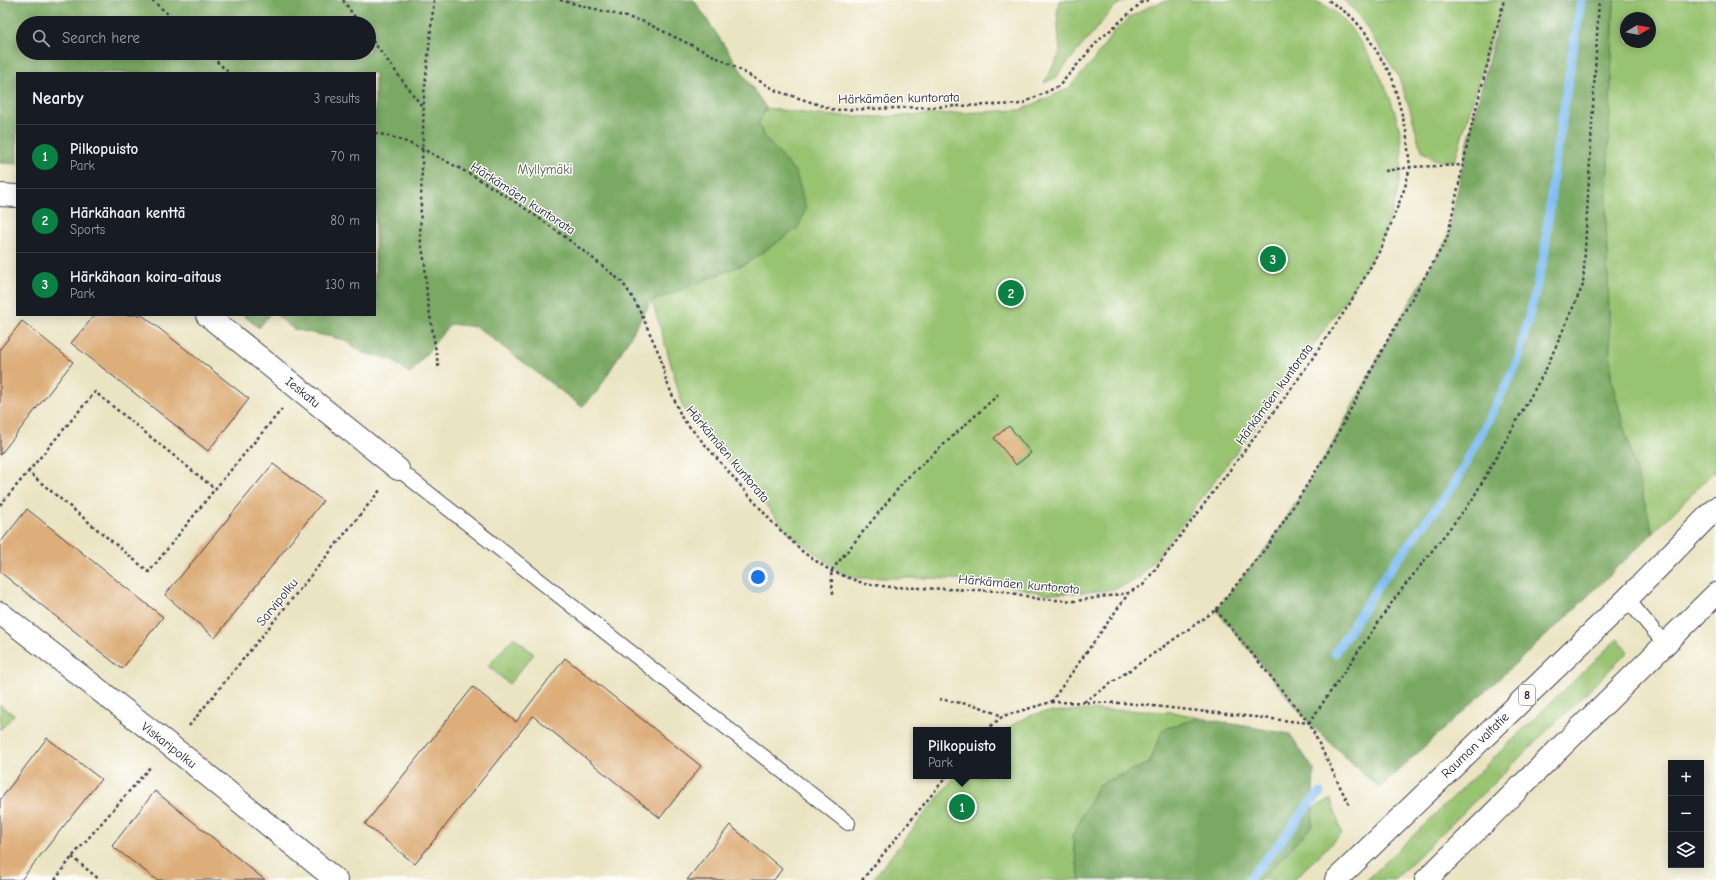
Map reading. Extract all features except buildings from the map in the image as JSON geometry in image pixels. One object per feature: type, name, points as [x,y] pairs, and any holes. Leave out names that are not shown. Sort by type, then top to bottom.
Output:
[{"type":"main road","points":[[0,195],[16,196]]},
{"type":"main road","name":"Ieskatu","points":[[208,316],[398,469]]},
{"type":"main road","name":"Rauman valtatie","points":[[1336,880],[1626,599],[1716,508]]},
{"type":"main road","points":[[1426,880],[1716,594]]},
{"type":"main road","name":"Viskaripolku","points":[[0,613],[172,748],[336,880]]},
{"type":"lane","points":[[398,469],[848,823]]},
{"type":"lane","points":[[1626,599],[1665,644]]},
{"type":"path","points":[[152,0],[170,16]]},
{"type":"path","points":[[343,0],[354,16]]},
{"type":"path","points":[[434,0],[424,109],[424,149],[421,185],[420,237],[425,264],[426,297],[439,370]]},
{"type":"path","name":"Härkämäen kuntorata","points":[[560,0],[642,21],[726,62],[777,91],[835,110],[1021,104],[1059,86],[1097,42],[1142,2],[1148,0]]},
{"type":"path","name":"Härkämäen kuntorata","points":[[376,133],[424,149],[487,184],[538,217],[622,282],[639,309],[660,356],[666,380],[682,418],[772,522],[804,553],[831,572],[865,584],[891,587],[1002,591],[1039,598],[1075,601],[1128,594],[1143,585],[1294,385],[1350,306],[1383,245],[1405,187],[1410,167],[1406,130],[1392,77],[1365,32],[1351,16],[1328,0]]},
{"type":"path","points":[[1084,702],[1216,610],[1270,543],[1328,452],[1386,343],[1447,238],[1471,128],[1504,0]]},
{"type":"path","points":[[1309,723],[1395,598],[1472,500],[1545,371],[1583,285],[1599,0]]},
{"type":"path","points":[[376,45],[424,109]]},
{"type":"path","points":[[215,60],[228,72]]},
{"type":"path","points":[[1385,171],[1410,167],[1464,165]]},
{"type":"path","points":[[0,505],[95,392],[215,489]]},
{"type":"path","points":[[833,594],[831,572],[906,479],[999,394]]},
{"type":"path","points":[[28,472],[149,572],[215,489],[287,403]]},
{"type":"path","name":"Sarvipolku","points":[[55,880],[72,857],[156,760],[172,748],[398,469]]},
{"type":"path","points":[[1051,702],[1128,594]]},
{"type":"path","points":[[1216,610],[1309,723],[1350,807]]},
{"type":"path","points":[[939,699],[978,706],[1003,716]]},
{"type":"path","points":[[990,727],[1003,716],[1051,702],[1126,703],[1309,723]]},
{"type":"path","points":[[862,880],[945,779]]},
{"type":"path","points":[[72,857],[100,880]]},
{"type":"green space","name":"Myllymäki","points":[[0,0],[694,0],[766,108],[758,125],[767,140],[796,173],[806,208],[798,228],[747,263],[652,301],[597,392],[582,407],[477,327],[450,324],[410,374],[391,359],[363,353],[345,340],[293,329],[278,316],[376,316],[376,72],[16,72],[16,164],[0,163]]},
{"type":"green space","points":[[1060,0],[1127,0],[1115,6],[1055,78],[1044,83],[1060,53],[1057,13]]},
{"type":"green space","points":[[1170,0],[1311,0],[1331,9],[1348,25],[1368,53],[1379,73],[1389,95],[1400,131],[1402,165],[1396,199],[1384,233],[1373,255],[1357,282],[1313,346],[1235,454],[1139,578],[1110,590],[1045,594],[990,581],[929,578],[856,578],[843,574],[790,534],[683,408],[652,301],[747,263],[796,173],[767,140],[758,124],[766,108],[817,115],[876,117],[1020,110],[1068,89],[1092,62],[1113,33],[1129,18],[1150,6]]},
{"type":"green space","points":[[1343,0],[1503,0],[1455,160],[1448,162],[1434,159],[1423,152],[1398,75],[1354,9]]},
{"type":"green space","points":[[1504,0],[1614,0],[1606,217],[1611,379],[1653,533],[1560,623],[1379,788],[1309,723],[1216,610],[1270,543],[1328,452],[1386,343],[1447,239],[1471,128]]},
{"type":"green space","points":[[1614,0],[1716,0],[1716,470],[1653,533],[1611,379],[1606,217]]},
{"type":"green space","points":[[244,316],[268,316],[259,328]]},
{"type":"green space","points":[[514,637],[534,654],[509,684],[488,666]]},
{"type":"green space","points":[[1618,638],[1628,652],[1394,880],[1367,880]]},
{"type":"green space","points":[[0,705],[14,715],[0,730]]},
{"type":"green space","points":[[1118,710],[1174,712],[1200,718],[1163,729],[1149,763],[1098,785],[1072,836],[1080,880],[872,880],[953,779],[1011,779],[1011,727],[1010,727],[1029,716],[1059,711]]},
{"type":"green space","points":[[1200,718],[1290,734],[1314,770],[1312,826],[1261,880],[1080,880],[1072,836],[1098,785],[1149,763],[1163,729]]},
{"type":"green space","points":[[1331,799],[1342,834],[1293,880],[1261,880],[1312,826],[1313,808]]},
{"type":"waterway","points":[[1335,653],[1382,580],[1456,482],[1517,364],[1544,257],[1554,169],[1581,0]]},
{"type":"waterway","points":[[1248,880],[1283,839],[1309,804],[1320,793]]},
{"type":"place","name":"Härkähaan koira-aitaus","points":[[1273,259]]},
{"type":"place","name":"Härkähaan kenttä","points":[[1011,293]]},
{"type":"place","name":"Pilkopuisto","points":[[962,807]]}]
